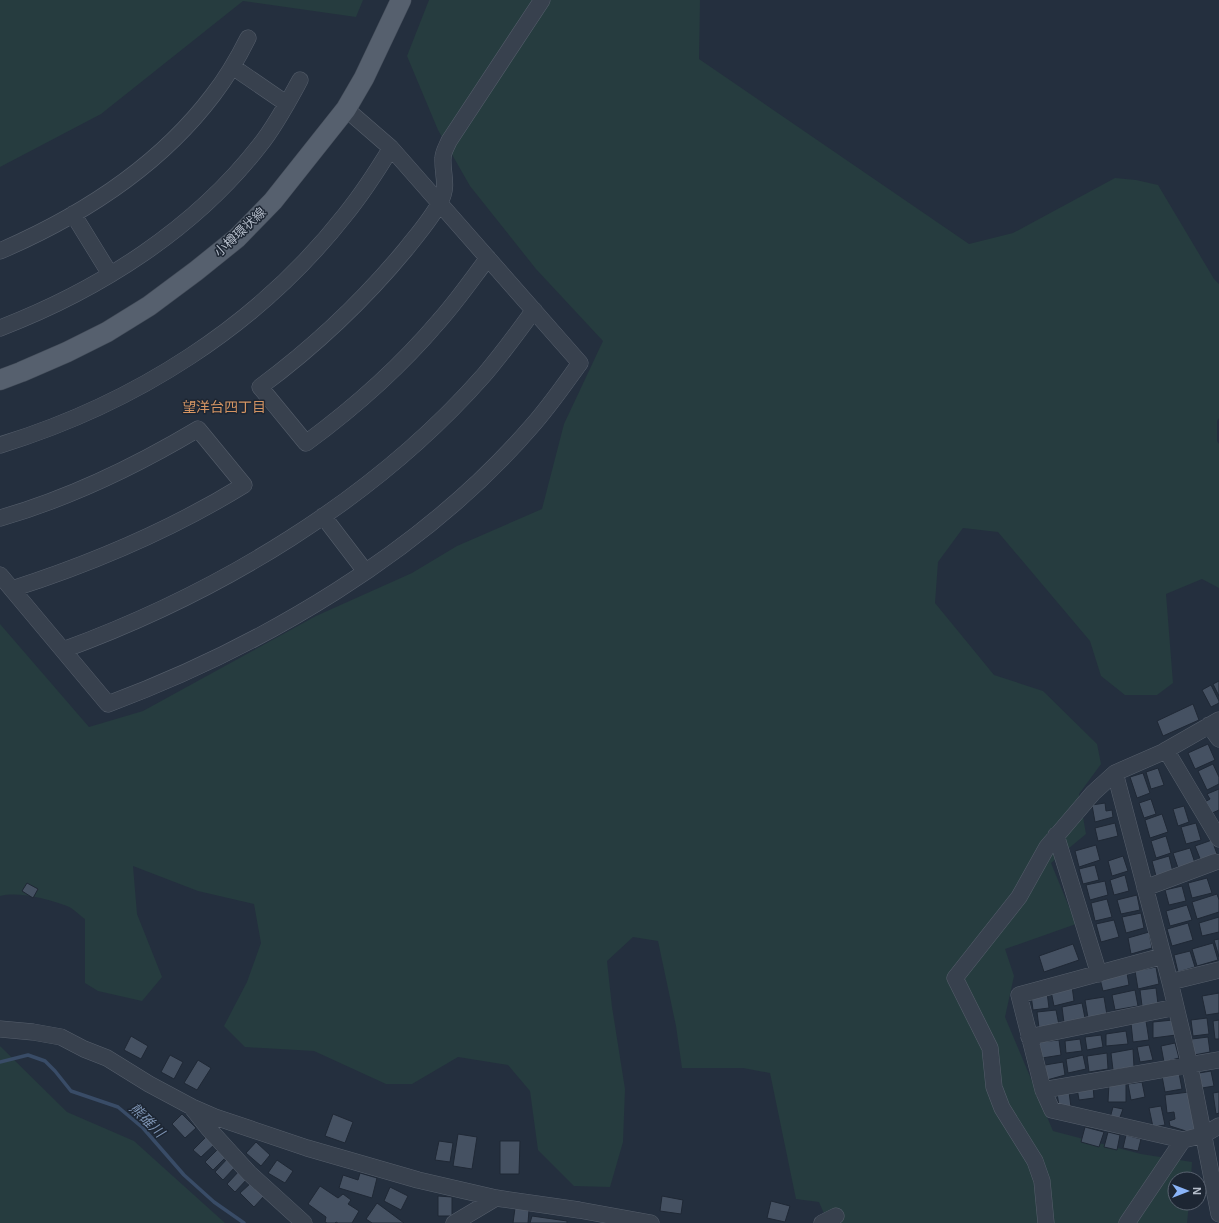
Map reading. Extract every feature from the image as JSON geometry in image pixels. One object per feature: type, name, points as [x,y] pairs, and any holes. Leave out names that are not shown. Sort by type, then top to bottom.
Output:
[{"type":"main road","name":"小樽環状線","points":[[0,380],[67,352],[107,332],[148,306],[237,238],[273,201],[346,108],[364,78],[401,0]]},
{"type":"street","points":[[488,258],[440,321],[412,351],[384,379],[306,443],[260,387],[310,347],[364,296],[413,240],[440,203],[446,189],[443,157],[449,141],[542,0]]},
{"type":"street","points":[[0,251],[73,214],[117,186],[143,166],[192,120],[213,95],[233,67],[248,38]]},
{"type":"street","points":[[233,67],[287,104]]},
{"type":"street","points":[[0,328],[63,300],[110,274],[154,246],[183,224],[211,200],[237,173],[261,144],[287,104],[300,80]]},
{"type":"street","points":[[0,575],[108,704],[186,672],[247,642],[311,606],[365,571],[410,539],[441,514],[492,467],[530,428],[556,396],[580,363],[391,148],[346,108]]},
{"type":"street","points":[[0,445],[52,427],[110,402],[173,367],[234,325],[263,301],[319,246],[369,183],[391,148]]},
{"type":"street","points":[[73,214],[110,274]]},
{"type":"street","points":[[63,650],[119,628],[201,589],[266,553],[323,516],[396,460],[456,405],[506,348],[534,310]]},
{"type":"street","points":[[0,518],[48,503],[111,476],[198,429],[244,485],[196,512],[132,544],[71,569],[12,589]]},
{"type":"street","points":[[323,516],[365,571]]},
{"type":"street","points":[[1046,1223],[1042,1181],[1035,1161],[1002,1108],[994,1087],[990,1048],[956,978],[1019,897],[1047,847],[1092,794],[1115,773],[1166,750],[1214,723],[1219,739]]},
{"type":"street","points":[[1166,750],[1219,839]]},
{"type":"street","points":[[1115,773],[1170,982],[1190,1066],[1219,1214]]},
{"type":"street","points":[[1056,836],[1099,974]]},
{"type":"street","points":[[1145,888],[1218,865]]},
{"type":"street","points":[[1163,956],[1019,995],[1043,1090],[1052,1110],[1183,1140],[1203,1135],[1219,1126]]},
{"type":"street","points":[[1170,982],[1219,970]]},
{"type":"street","points":[[1029,1037],[1176,1007]]},
{"type":"street","points":[[0,1029],[33,1032],[61,1037],[84,1049],[107,1058],[149,1084],[192,1107],[215,1117],[307,1148],[418,1180],[579,1217],[651,1223]]},
{"type":"street","points":[[1043,1090],[1219,1060]]},
{"type":"street","points":[[192,1107],[208,1128],[249,1173],[304,1223]]},
{"type":"street","points":[[1127,1223],[1183,1140]]},
{"type":"street","points":[[454,1223],[496,1198]]},
{"type":"green space","points":[[0,0],[363,0],[356,17],[243,1],[101,114],[0,167]]},
{"type":"green space","points":[[429,0],[700,0],[699,59],[969,244],[1013,233],[1115,178],[1136,180],[1158,185],[1214,279],[1219,284],[1219,418],[1217,421],[1217,441],[1219,444],[1219,588],[1202,579],[1166,594],[1173,683],[1157,695],[1125,695],[1101,676],[1090,641],[998,532],[963,528],[938,562],[935,603],[994,675],[1043,691],[1097,744],[1101,764],[1079,794],[1086,834],[1051,863],[1076,924],[1005,949],[1014,976],[1005,1017],[1053,1131],[1141,1154],[1192,1162],[1191,1171],[1167,1171],[1167,1211],[1188,1211],[1187,1223],[828,1223],[819,1202],[796,1199],[770,1073],[743,1068],[682,1068],[676,1026],[658,941],[633,937],[607,961],[612,1007],[625,1089],[623,1142],[610,1187],[574,1186],[538,1150],[530,1091],[508,1065],[458,1057],[412,1084],[386,1084],[314,1051],[245,1047],[224,1026],[247,982],[261,943],[254,904],[198,891],[133,866],[137,914],[162,977],[142,1001],[98,991],[85,983],[85,919],[74,910],[60,903],[34,896],[16,894],[0,896],[0,624],[89,727],[143,711],[316,616],[412,573],[457,546],[542,509],[564,424],[603,341],[536,269],[470,186],[438,130],[407,56]]},
{"type":"green space","points":[[0,1046],[67,1112],[134,1141],[225,1223],[0,1223]]},
{"type":"building","points":[[1219,681],[1219,696],[1213,684]]},
{"type":"building","points":[[1211,685],[1219,703],[1211,707],[1202,690]]},
{"type":"building","points":[[1193,704],[1199,720],[1163,736],[1157,721]]},
{"type":"building","points":[[1208,744],[1215,760],[1195,769],[1188,753]]},
{"type":"building","points":[[1213,764],[1219,777],[1219,784],[1207,790],[1198,771]]},
{"type":"building","points":[[1158,768],[1164,785],[1151,789],[1146,772]]},
{"type":"building","points":[[1143,773],[1150,793],[1137,798],[1130,777]]},
{"type":"building","points":[[1219,789],[1219,810],[1210,814],[1205,802],[1210,799],[1207,794]]},
{"type":"building","points":[[1151,799],[1156,814],[1144,818],[1139,803]]},
{"type":"building","points":[[1105,803],[1106,811],[1112,810],[1113,817],[1095,822],[1092,805]]},
{"type":"building","points":[[1184,806],[1189,822],[1178,826],[1173,809]]},
{"type":"building","points":[[1162,814],[1168,832],[1150,838],[1145,820]]},
{"type":"building","points":[[1115,823],[1118,836],[1098,841],[1095,828]]},
{"type":"building","points":[[1196,823],[1201,840],[1186,844],[1181,827]]},
{"type":"building","points":[[1166,836],[1171,853],[1156,858],[1151,841]]},
{"type":"building","points":[[1212,840],[1217,854],[1201,861],[1195,846]]},
{"type":"building","points":[[1096,845],[1100,860],[1079,867],[1075,851]]},
{"type":"building","points":[[1190,848],[1195,863],[1178,868],[1173,853]]},
{"type":"building","points":[[1123,856],[1128,871],[1112,876],[1108,861]]},
{"type":"building","points":[[1169,856],[1173,872],[1156,876],[1152,861]]},
{"type":"building","points":[[1095,865],[1099,880],[1083,884],[1079,869]]},
{"type":"building","points":[[1125,875],[1129,891],[1114,895],[1110,880]]},
{"type":"building","points":[[1207,878],[1212,893],[1192,898],[1188,883]]},
{"type":"building","points":[[1105,881],[1108,895],[1090,900],[1086,885]]},
{"type":"building","points":[[27,883],[38,889],[33,898],[22,891]]},
{"type":"building","points":[[1182,886],[1186,901],[1169,905],[1165,890]]},
{"type":"building","points":[[1217,894],[1219,900],[1219,912],[1197,919],[1192,902]]},
{"type":"building","points":[[1137,895],[1140,910],[1121,914],[1117,900]]},
{"type":"building","points":[[1107,899],[1112,917],[1095,921],[1091,903]]},
{"type":"building","points":[[1187,905],[1192,920],[1170,926],[1166,911]]},
{"type":"building","points":[[1141,913],[1144,928],[1126,933],[1122,917]]},
{"type":"building","points":[[1219,917],[1219,932],[1202,936],[1199,923]]},
{"type":"building","points":[[1114,920],[1119,937],[1101,942],[1096,924]]},
{"type":"building","points":[[1188,923],[1193,940],[1172,946],[1167,929]]},
{"type":"building","points":[[1149,932],[1152,948],[1131,954],[1128,938]]},
{"type":"building","points":[[1219,939],[1219,957],[1214,940]]},
{"type":"building","points":[[1213,943],[1218,960],[1197,966],[1192,949]]},
{"type":"building","points":[[1073,944],[1079,960],[1044,972],[1039,956]]},
{"type":"building","points":[[1190,951],[1195,967],[1178,972],[1174,955]]},
{"type":"building","points":[[1156,967],[1159,984],[1138,989],[1135,971]]},
{"type":"building","points":[[1127,973],[1129,985],[1103,991],[1100,979]]},
{"type":"building","points":[[1072,986],[1074,1001],[1054,1006],[1051,991]]},
{"type":"building","points":[[1156,988],[1158,1004],[1142,1006],[1140,990]]},
{"type":"building","points":[[1135,990],[1138,1006],[1115,1010],[1112,995]]},
{"type":"building","points":[[1047,992],[1049,1008],[1033,1010],[1031,995]]},
{"type":"building","points":[[1219,993],[1219,1013],[1206,1015],[1202,996]]},
{"type":"building","points":[[1104,997],[1107,1015],[1088,1018],[1085,1000]]},
{"type":"building","points":[[1082,1003],[1085,1018],[1064,1023],[1062,1007]]},
{"type":"building","points":[[1056,1010],[1059,1025],[1039,1028],[1037,1012]]},
{"type":"building","points":[[1207,1018],[1209,1034],[1193,1036],[1191,1020]]},
{"type":"building","points":[[1173,1020],[1176,1035],[1153,1038],[1153,1022]]},
{"type":"building","points":[[1219,1020],[1219,1039],[1215,1039],[1213,1021]]},
{"type":"building","points":[[1146,1021],[1149,1040],[1133,1042],[1131,1023]]},
{"type":"building","points":[[1126,1031],[1128,1044],[1106,1046],[1106,1034]]},
{"type":"building","points":[[1101,1035],[1103,1047],[1087,1050],[1085,1037]]},
{"type":"building","points":[[131,1036],[148,1046],[141,1059],[124,1050]]},
{"type":"building","points":[[1208,1037],[1210,1052],[1194,1055],[1192,1039]]},
{"type":"building","points":[[1080,1039],[1082,1051],[1066,1053],[1065,1041]]},
{"type":"building","points":[[1059,1040],[1061,1055],[1042,1058],[1039,1042]]},
{"type":"building","points":[[1175,1043],[1179,1058],[1164,1062],[1161,1046]]},
{"type":"building","points":[[1149,1045],[1153,1060],[1140,1062],[1137,1047]]},
{"type":"building","points":[[1133,1049],[1134,1067],[1113,1070],[1111,1053]]},
{"type":"building","points":[[1107,1053],[1108,1069],[1089,1072],[1087,1056]]},
{"type":"building","points":[[170,1055],[183,1062],[174,1079],[161,1072]]},
{"type":"building","points":[[1083,1055],[1086,1069],[1068,1073],[1066,1059]]},
{"type":"building","points":[[198,1060],[211,1068],[197,1090],[184,1083]]},
{"type":"building","points":[[1063,1062],[1065,1075],[1047,1080],[1045,1065]]},
{"type":"building","points":[[1211,1071],[1214,1086],[1202,1088],[1199,1073]]},
{"type":"building","points":[[1179,1073],[1182,1089],[1165,1092],[1162,1076]]},
{"type":"building","points":[[1142,1082],[1145,1097],[1131,1100],[1128,1084]]},
{"type":"building","points":[[1109,1083],[1126,1084],[1126,1102],[1108,1102]]},
{"type":"building","points":[[1093,1086],[1094,1098],[1079,1100],[1077,1088]]},
{"type":"building","points":[[1069,1092],[1071,1107],[1059,1106],[1057,1093]]},
{"type":"building","points":[[1189,1092],[1196,1130],[1189,1132],[1170,1126],[1169,1121],[1175,1119],[1174,1112],[1167,1113],[1165,1095]]},
{"type":"building","points":[[1219,1092],[1219,1113],[1216,1114],[1213,1093]]},
{"type":"building","points":[[1161,1106],[1165,1125],[1153,1127],[1149,1108]]},
{"type":"building","points":[[1113,1107],[1123,1109],[1119,1120],[1110,1118]]},
{"type":"building","points":[[182,1114],[196,1128],[185,1138],[172,1124]]},
{"type":"building","points":[[333,1114],[353,1122],[345,1143],[325,1136]]},
{"type":"building","points":[[1085,1127],[1104,1132],[1099,1147],[1081,1142]]},
{"type":"building","points":[[1108,1132],[1120,1135],[1117,1150],[1104,1147]]},
{"type":"building","points":[[458,1134],[477,1137],[472,1169],[453,1166]]},
{"type":"building","points":[[1126,1135],[1141,1139],[1138,1151],[1123,1148]]},
{"type":"building","points":[[207,1136],[215,1144],[201,1157],[193,1150]]},
{"type":"building","points":[[439,1141],[453,1143],[450,1162],[435,1160]]},
{"type":"building","points":[[500,1141],[520,1141],[519,1174],[500,1174]]},
{"type":"building","points":[[256,1142],[270,1155],[261,1166],[246,1153]]},
{"type":"building","points":[[219,1148],[227,1156],[213,1170],[205,1162]]},
{"type":"building","points":[[228,1158],[236,1166],[223,1180],[215,1172]]},
{"type":"building","points":[[277,1160],[293,1171],[285,1183],[268,1173]]},
{"type":"building","points":[[240,1170],[248,1178],[235,1192],[227,1184]]},
{"type":"building","points":[[360,1173],[377,1178],[372,1198],[339,1188],[343,1175],[358,1180]]},
{"type":"building","points":[[251,1183],[264,1196],[254,1207],[240,1193]]},
{"type":"building","points":[[320,1186],[338,1198],[343,1194],[351,1200],[348,1204],[359,1211],[352,1223],[327,1223],[325,1222],[326,1217],[308,1204]]},
{"type":"building","points":[[390,1187],[408,1196],[401,1210],[384,1201]]},
{"type":"building","points":[[438,1196],[452,1197],[452,1216],[438,1216]]},
{"type":"building","points":[[662,1196],[683,1200],[681,1214],[660,1211]]},
{"type":"building","points":[[771,1201],[790,1206],[785,1222],[767,1218]]},
{"type":"building","points":[[377,1203],[404,1223],[372,1223],[366,1219]]},
{"type":"building","points":[[515,1208],[529,1210],[528,1223],[513,1223]]},
{"type":"building","points":[[532,1216],[567,1221],[567,1223],[530,1223]]},
{"type":"waterway","name":"熊碓川","points":[[0,1062],[28,1055],[45,1061],[71,1091],[118,1107],[143,1128],[184,1175],[214,1202],[244,1223]]},
{"type":"district","name":"望洋台四丁目","points":[[224,407]]}]
